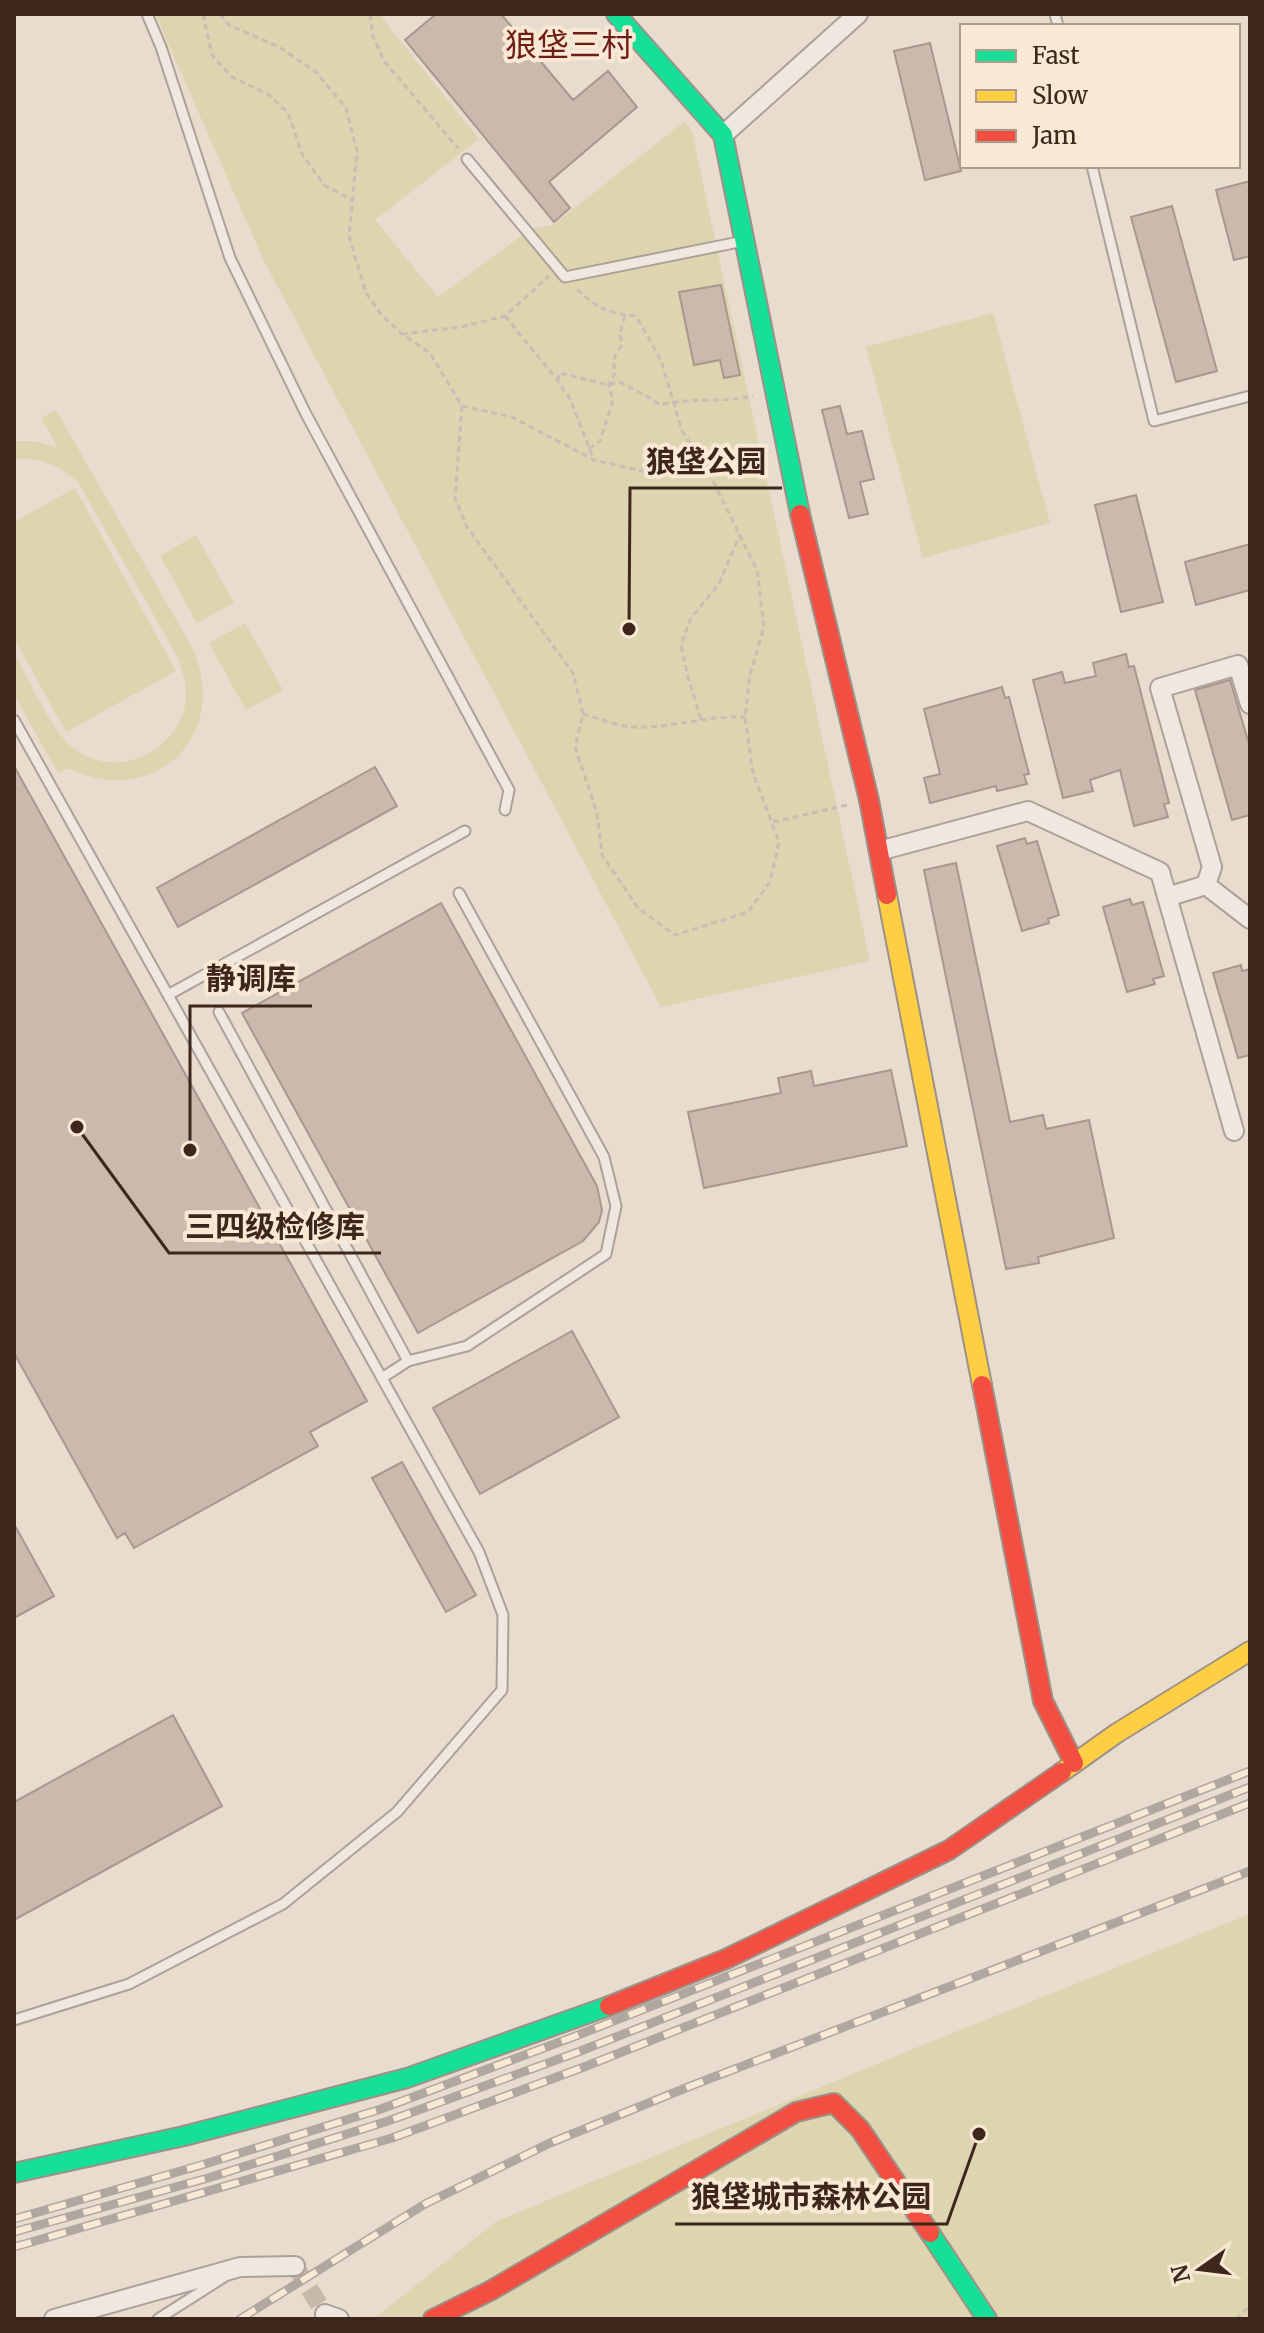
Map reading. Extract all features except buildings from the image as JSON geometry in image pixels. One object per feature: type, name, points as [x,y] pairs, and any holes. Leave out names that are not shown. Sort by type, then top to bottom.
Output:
[{"type":"street","points":[[616,14],[723,135],[804,533],[869,800],[1043,1701],[1074,1763]]},
{"type":"street","points":[[723,135],[858,14]]},
{"type":"street","points":[[1206,885],[1212,867],[1160,688],[1238,665],[1250,704]]},
{"type":"street","points":[[879,851],[1028,811],[1160,872],[1234,1131]]},
{"type":"street","points":[[1167,897],[1206,885]]},
{"type":"street","points":[[1206,885],[1250,919]]},
{"type":"street","points":[[14,2173],[184,2136],[407,2078],[567,2022],[726,1959],[949,1850],[1117,1733],[1250,1651]]},
{"type":"street","points":[[433,2319],[490,2291],[796,2112],[834,2103],[860,2129],[987,2319]]},
{"type":"street","points":[[54,2319],[240,2267],[295,2266]]},
{"type":"lane","points":[[147,14],[161,47],[230,258],[306,414],[509,790],[505,810]]},
{"type":"lane","points":[[467,159],[565,277],[745,241]]},
{"type":"lane","points":[[1092,168],[1154,421],[1250,396]]},
{"type":"lane","points":[[14,720],[479,1552],[503,1615],[502,1690],[397,1812],[283,1904],[129,1984],[14,2020]]},
{"type":"lane","points":[[168,995],[465,831]]},
{"type":"lane","points":[[382,1378],[408,1361],[467,1346],[606,1254],[616,1206],[604,1157],[459,893]]},
{"type":"lane","points":[[219,1012],[408,1361]]},
{"type":"lane","points":[[158,2319],[240,2267]]},
{"type":"path","points":[[203,14],[212,55],[232,77],[269,95],[288,113],[302,154],[324,185],[353,201]]},
{"type":"path","points":[[220,14],[229,25],[279,47],[316,72],[346,108],[357,152],[349,236],[366,293],[381,314],[402,334],[430,353],[462,406],[455,498],[467,527],[573,673],[583,714],[575,747],[597,813],[602,855],[638,908],[675,935],[748,912],[770,882],[779,842],[753,773],[745,717],[750,675],[764,627],[757,570],[706,467],[682,431],[661,360],[636,316],[613,314],[589,301],[565,277]]},
{"type":"path","points":[[370,14],[373,36],[384,61],[467,159]]},
{"type":"path","points":[[402,334],[461,327],[505,316],[557,268]]},
{"type":"path","points":[[589,449],[600,441],[613,400],[609,385],[615,373],[613,360],[622,344],[620,334],[625,315]]},
{"type":"path","points":[[505,316],[570,399],[594,460]]},
{"type":"path","points":[[558,381],[559,373],[609,385],[620,382],[631,389],[641,390],[660,405],[673,401],[730,401],[775,390]]},
{"type":"path","points":[[462,406],[512,417],[594,460],[664,476],[706,467]]},
{"type":"path","points":[[701,719],[681,645],[691,618],[719,584],[740,534]]},
{"type":"path","points":[[583,714],[629,727],[661,726],[723,716],[745,717]]},
{"type":"path","points":[[773,822],[869,800]]},
{"type":"path","points":[[1236,2319],[1250,2306]]},
{"type":"path","points":[[1029,2319],[1051,2319]]},
{"type":"shaded area","points":[[155,14],[386,14],[382,18],[479,139],[375,220],[438,297],[532,228],[553,225],[685,121],[692,132],[870,961],[661,1007],[264,261]]},
{"type":"shaded area","points":[[993,313],[1050,523],[923,558],[866,347]]},
{"type":"shaded area","points":[[56,410],[193,649],[202,681],[201,711],[193,736],[177,757],[155,772],[129,780],[99,779],[68,768],[58,773],[14,695],[14,652],[48,716],[64,739],[89,757],[107,762],[142,756],[158,747],[171,735],[181,719],[186,700],[178,658],[78,482],[49,463],[14,459],[14,441],[34,441],[58,448],[41,418]]},
{"type":"shaded area","points":[[75,488],[176,671],[66,732],[14,638],[14,522]]},
{"type":"shaded area","points":[[196,535],[234,603],[197,623],[160,556]]},
{"type":"shaded area","points":[[245,623],[283,690],[246,710],[209,643]]},
{"type":"shaded area","points":[[1250,1914],[1250,2319],[373,2319],[497,2221]]},
{"type":"tunnel","points":[[295,2266],[325,2314]]},
{"type":"railway","points":[[14,2219],[381,2109],[573,2037],[1250,1771]]},
{"type":"railway","points":[[14,2232],[208,2178],[388,2121],[578,2052],[1250,1787]]},
{"type":"railway","points":[[14,2247],[392,2138],[584,2067],[1250,1803]]},
{"type":"railway","points":[[240,2319],[425,2204],[550,2143],[1250,1871]]},
{"type":"traffic: fast","points":[[616,14],[723,135],[800,514]]},
{"type":"traffic: fast","points":[[14,2173],[184,2136],[407,2078],[609,2006]]},
{"type":"traffic: fast","points":[[930,2233],[987,2319]]},
{"type":"traffic: slow","points":[[887,895],[982,1385]]},
{"type":"traffic: slow","points":[[1062,1772],[1117,1733],[1250,1651]]},
{"type":"traffic: jam","points":[[800,514],[869,800],[887,895]]},
{"type":"traffic: jam","points":[[982,1385],[1043,1701],[1074,1763]]},
{"type":"traffic: jam","points":[[609,2006],[726,1959],[949,1850],[1062,1772]]},
{"type":"traffic: jam","points":[[433,2319],[490,2291],[796,2112],[834,2103],[860,2129],[930,2233]]},
{"type":"place","name":"狼垡公园","points":[[629,629]]},
{"type":"place","name":"三四级检修库","points":[[77,1127]]},
{"type":"place","name":"静调库","points":[[190,1150]]},
{"type":"place","name":"狼垡城市森林公园","points":[[979,2134]]},
{"type":"district","name":"狼垡三村","points":[[569,45]]}]
